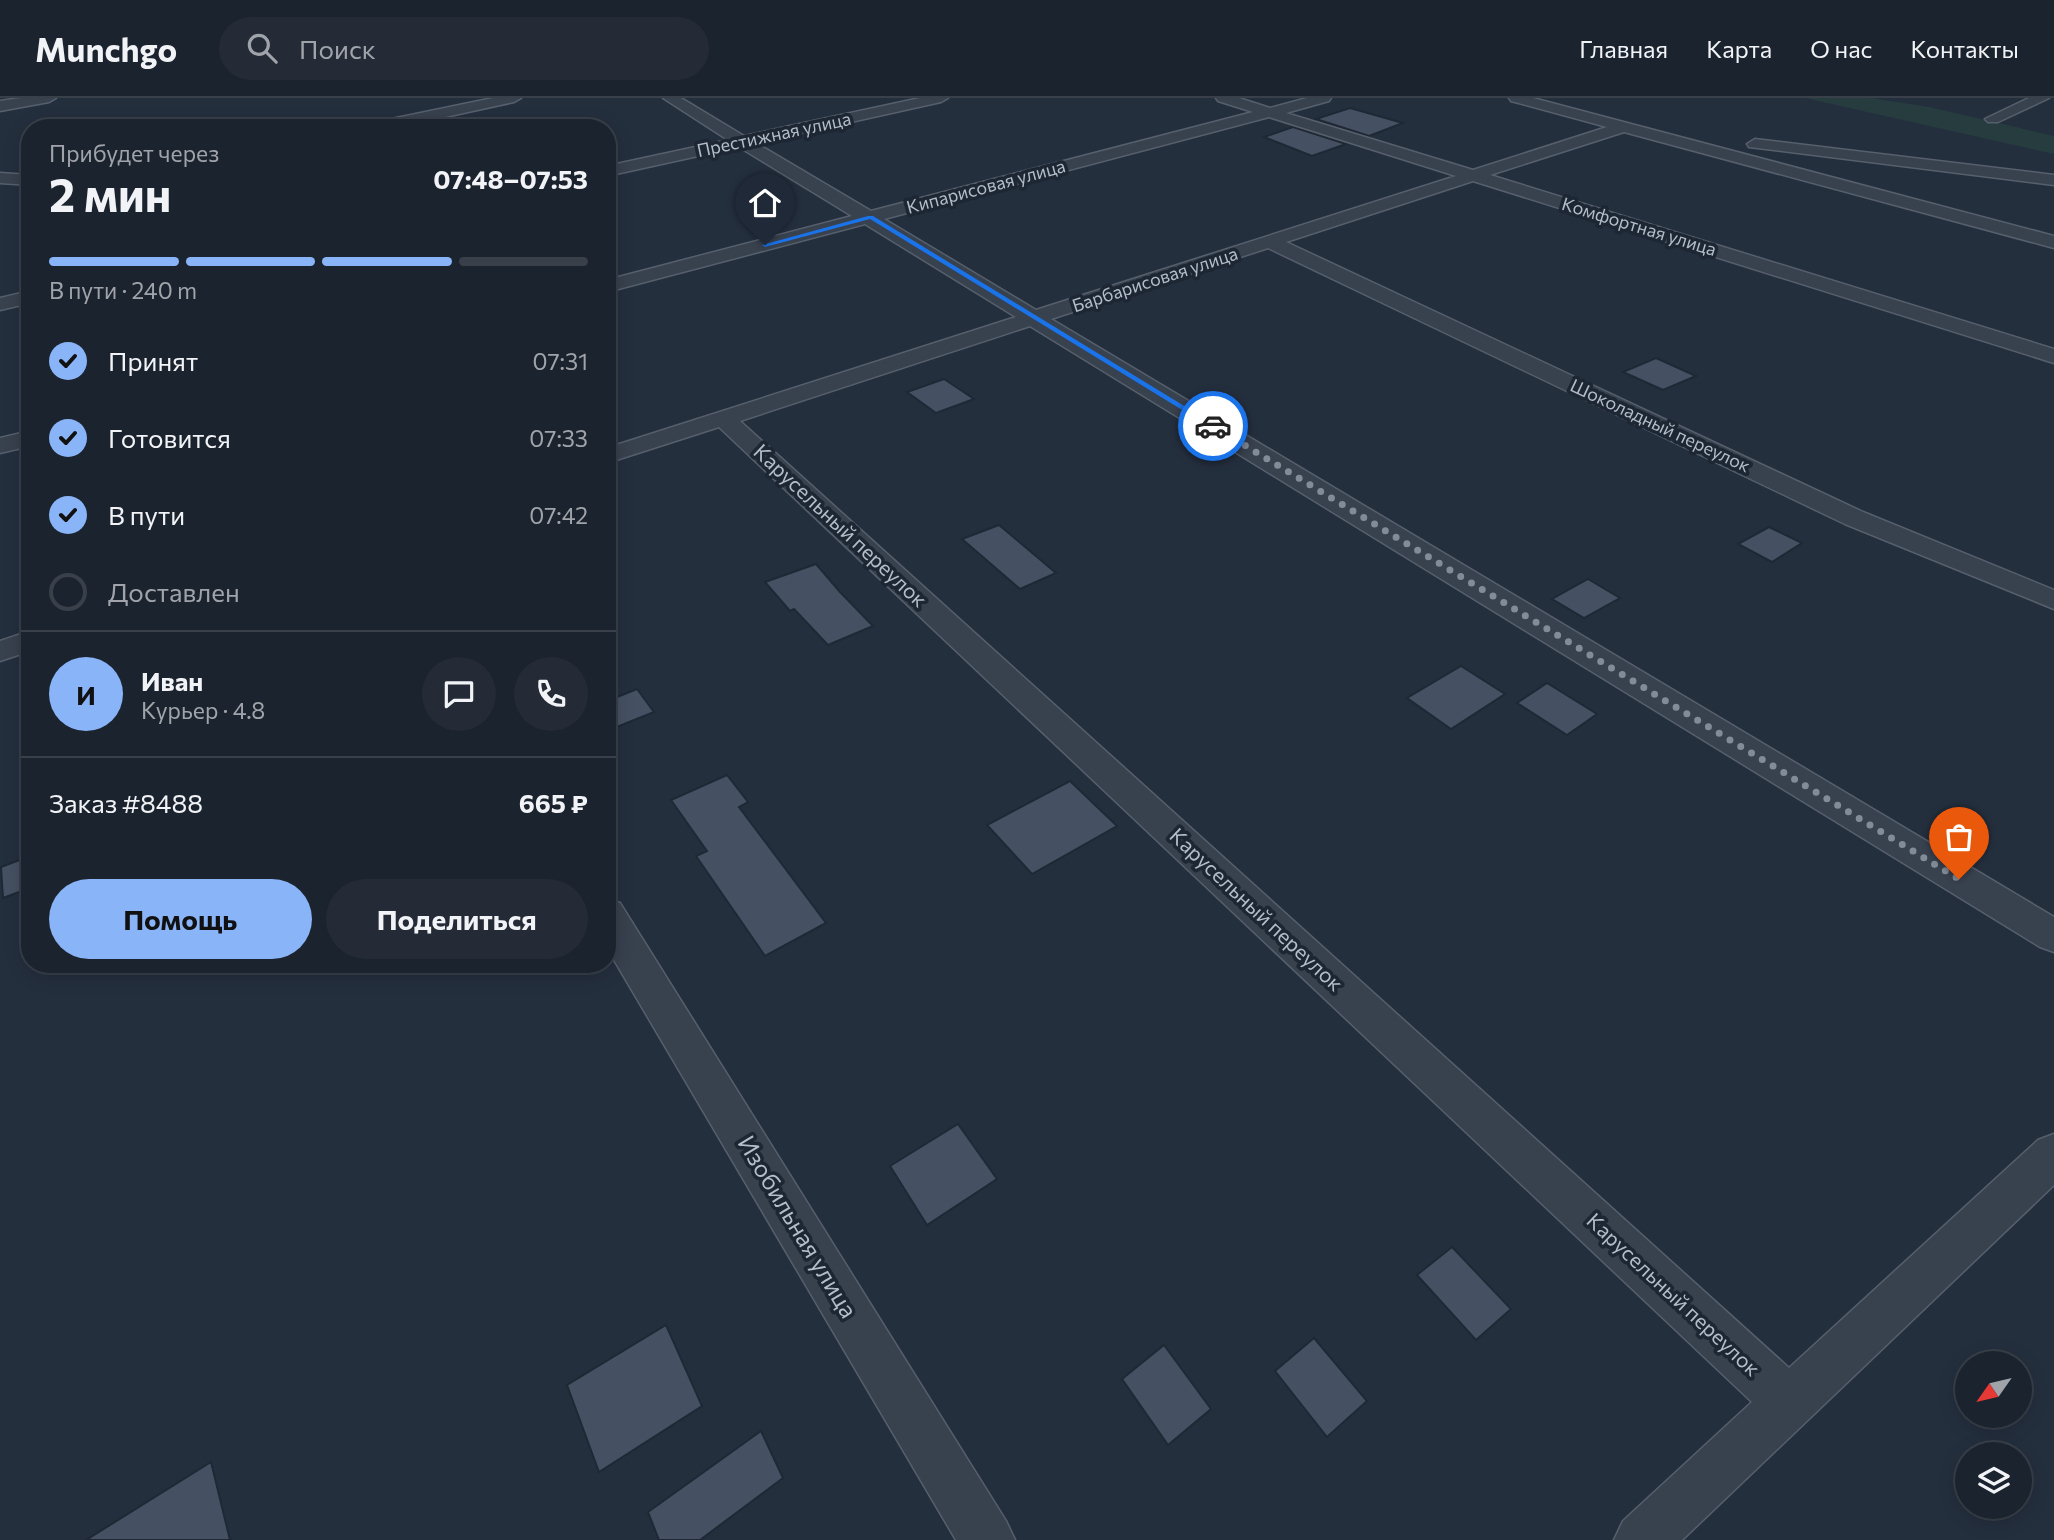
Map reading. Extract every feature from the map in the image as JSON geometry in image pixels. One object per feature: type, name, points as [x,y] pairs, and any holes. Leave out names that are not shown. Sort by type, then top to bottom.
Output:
[{"type":"street","points":[[0,106],[48,98]]},
{"type":"street","points":[[415,119],[514,98]]},
{"type":"street","points":[[670,98],[2054,936]]},
{"type":"street","name":"Престижная улица","points":[[616,169],[941,98]]},
{"type":"street","name":"Комфортная улица","points":[[1223,98],[2054,356]]},
{"type":"street","name":"Кипарисовая улица","points":[[616,284],[1324,98]]},
{"type":"street","points":[[1516,98],[2054,242]]},
{"type":"street","points":[[1993,119],[2042,98]]},
{"type":"street","points":[[1626,128],[2054,180]]},
{"type":"street","name":"Барбарисовая улица","points":[[616,453],[1626,128]]},
{"type":"street","points":[[0,178],[21,179]]},
{"type":"street","points":[[2019,233],[2054,219]]},
{"type":"street","name":"Шоколадный переулок","points":[[1270,242],[1854,518],[2054,600]]},
{"type":"street","points":[[0,304],[21,299]]},
{"type":"street","name":"Карусельный переулок","points":[[724,419],[1789,1402]]},
{"type":"street","points":[[0,446],[21,440]]},
{"type":"street","points":[[0,651],[21,644]]},
{"type":"street","name":"Изобильная улица","points":[[616,929],[987,1540]]},
{"type":"street","points":[[1642,1540],[2054,1154]]},
{"type":"green space","points":[[1805,98],[1871,98],[1929,107],[2054,136],[2054,154]]},
{"type":"building","points":[[1350,108],[1403,123],[1369,136],[1316,119]]},
{"type":"building","points":[[1293,127],[1346,144],[1312,156],[1264,137]]},
{"type":"building","points":[[1656,358],[1696,376],[1663,390],[1623,372]]},
{"type":"building","points":[[944,379],[974,399],[936,413],[907,392]]},
{"type":"building","points":[[999,525],[1056,573],[1020,589],[962,539]]},
{"type":"building","points":[[1769,527],[1802,543],[1772,562],[1738,544]]},
{"type":"building","points":[[816,564],[873,626],[828,645],[794,609],[790,611],[765,582]]},
{"type":"building","points":[[1588,579],[1620,598],[1584,618],[1552,599]]},
{"type":"building","points":[[1461,666],[1505,694],[1451,729],[1407,698]]},
{"type":"building","points":[[1547,683],[1597,714],[1567,735],[1517,703]]},
{"type":"building","points":[[637,689],[654,712],[616,727],[616,697]]},
{"type":"building","points":[[727,775],[748,802],[739,807],[826,923],[765,956],[696,856],[707,851],[671,800]]},
{"type":"building","points":[[1070,781],[1117,826],[1032,874],[987,825]]},
{"type":"building","points":[[21,859],[21,891],[3,898],[1,867]]},
{"type":"building","points":[[958,1124],[997,1179],[927,1225],[890,1166]]},
{"type":"building","points":[[1452,1247],[1511,1309],[1476,1340],[1417,1275]]},
{"type":"building","points":[[666,1325],[702,1406],[599,1472],[567,1385]]},
{"type":"building","points":[[1314,1338],[1367,1401],[1327,1437],[1275,1371]]},
{"type":"building","points":[[1164,1345],[1211,1409],[1168,1445],[1122,1379]]},
{"type":"building","points":[[761,1431],[783,1478],[700,1540],[659,1540],[648,1512]]},
{"type":"building","points":[[211,1462],[230,1540],[86,1540]]},
{"type":"way so far","points":[[1213,426],[1959,879]]},
{"type":"route","points":[[765,245],[870,217],[1213,426]]}]
